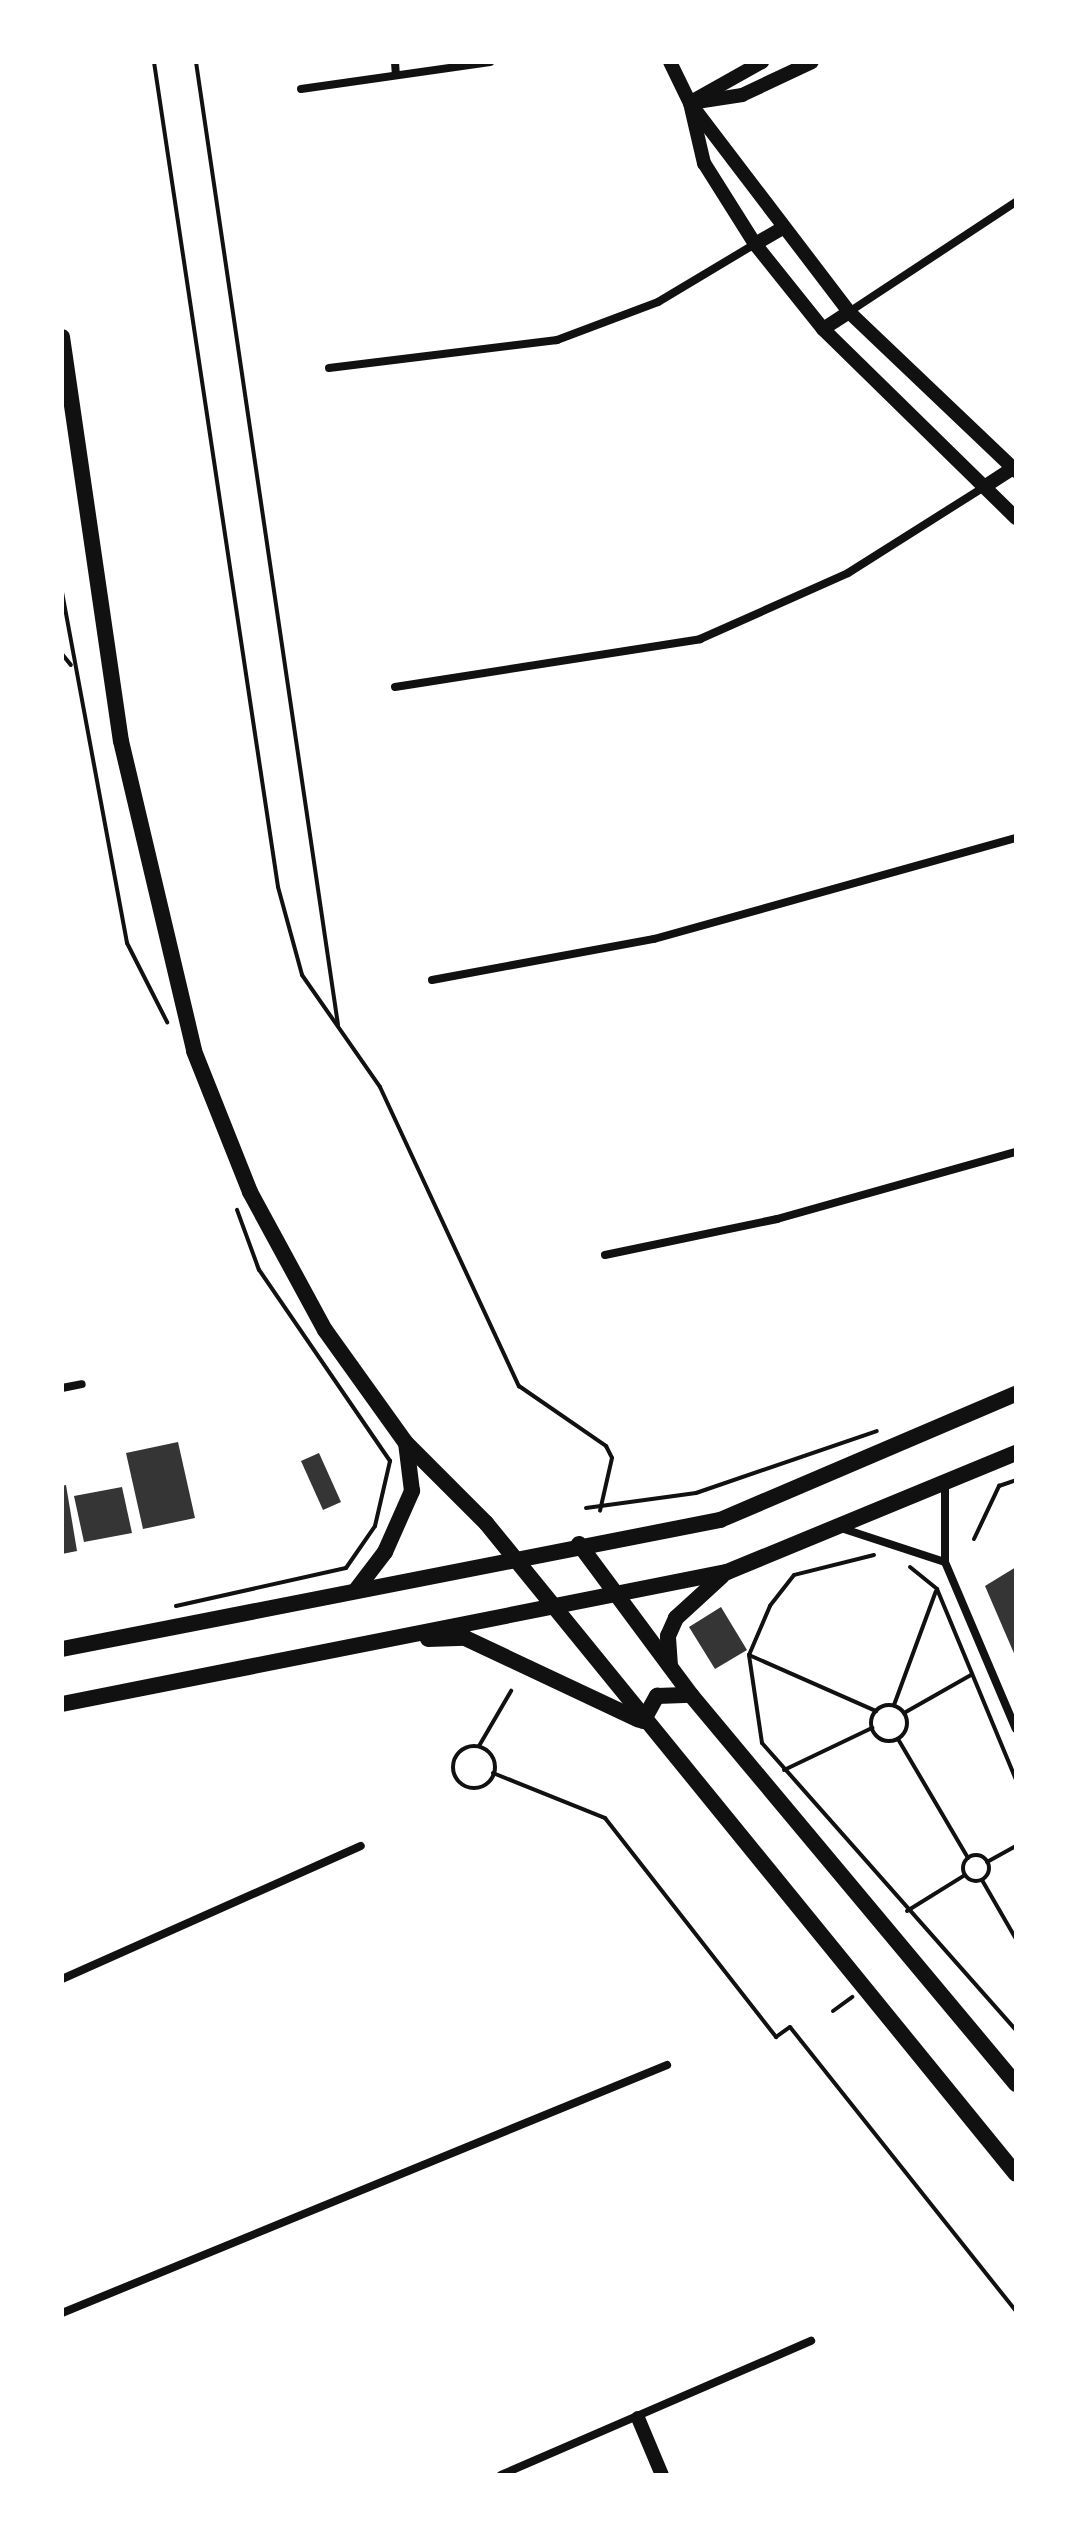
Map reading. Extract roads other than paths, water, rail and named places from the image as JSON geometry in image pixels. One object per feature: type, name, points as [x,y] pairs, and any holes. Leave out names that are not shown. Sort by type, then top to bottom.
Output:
[{"type":"main road","points":[[62,337],[121,741],[194,1051],[284,1257],[406,1443],[514,1558],[550,1608],[1016,2174]]},
{"type":"main road","points":[[62,1649],[579,1544],[720,1520],[1016,1394]]},
{"type":"main road","points":[[356,1590],[385,1552],[412,1491],[406,1443]]},
{"type":"main road","points":[[62,1704],[727,1572],[844,1529],[1016,1453]]},
{"type":"main road","points":[[579,1544],[613,1595],[691,1695],[1016,2084]]},
{"type":"main road","points":[[670,1668],[668,1636],[676,1618],[727,1572]]},
{"type":"main road","points":[[383,1640],[465,1638],[643,1721]]},
{"type":"main road","points":[[643,1721],[657,1696],[691,1695]]},
{"type":"street","points":[[395,62],[396,75]]},
{"type":"street","points":[[301,89],[490,62]]},
{"type":"street","points":[[395,687],[700,639],[848,573],[1015,470],[849,312],[690,103],[670,62]]},
{"type":"street","points":[[690,103],[762,62]]},
{"type":"street","points":[[690,103],[742,95],[812,62]]},
{"type":"street","points":[[690,103],[704,163],[755,244],[823,329],[987,485],[1016,518]]},
{"type":"street","points":[[823,329],[1016,202]]},
{"type":"street","points":[[329,368],[557,340],[658,302],[783,228]]},
{"type":"street","points":[[432,980],[654,939],[1016,838]]},
{"type":"street","points":[[605,1255],[777,1219],[1016,1152]]},
{"type":"street","points":[[62,1388],[82,1384]]},
{"type":"street","points":[[945,1483],[945,1562],[1016,1729]]},
{"type":"street","points":[[844,1529],[945,1562]]},
{"type":"street","points":[[62,1979],[361,1846]]},
{"type":"street","points":[[62,2313],[667,2065]]},
{"type":"street","points":[[501,2475],[811,2341]]},
{"type":"street","points":[[638,2418],[662,2475]]}]
